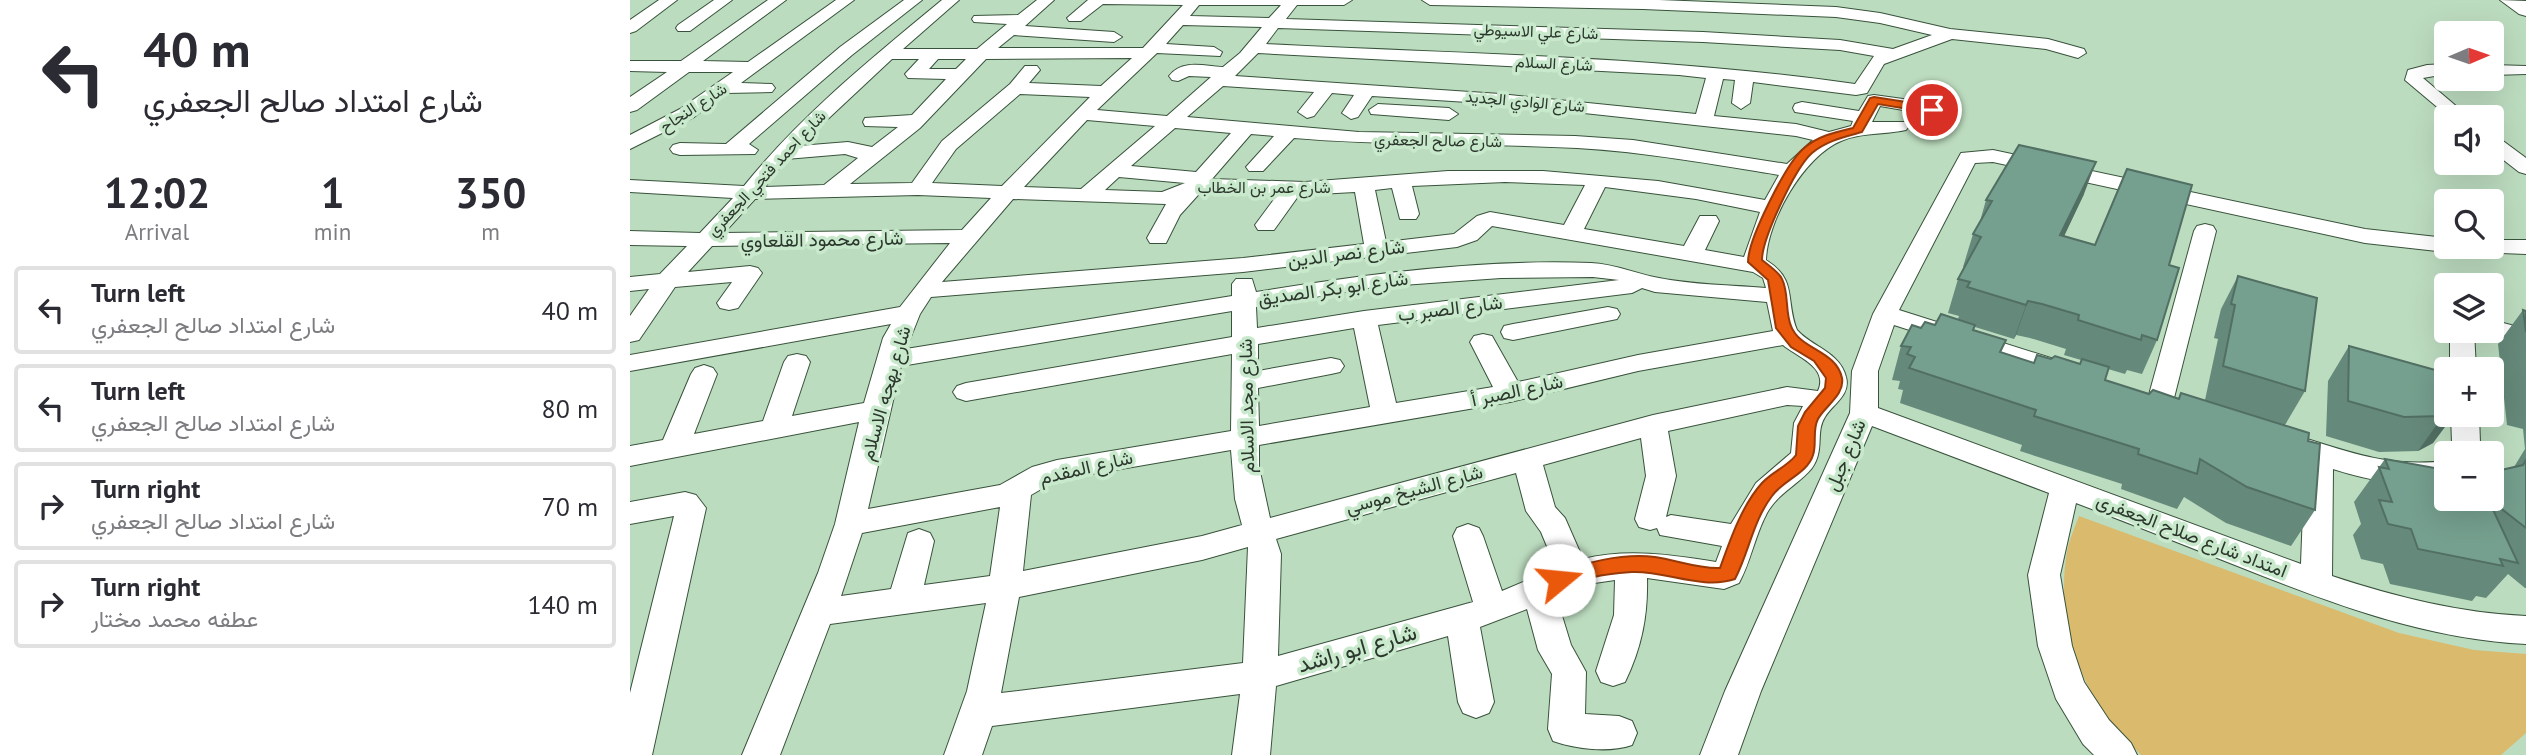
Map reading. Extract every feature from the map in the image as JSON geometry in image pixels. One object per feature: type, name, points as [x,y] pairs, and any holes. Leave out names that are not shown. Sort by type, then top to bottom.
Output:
[{"type":"main road","points":[[2510,0],[2526,10]]},
{"type":"street","points":[[630,28],[669,0]]},
{"type":"street","points":[[684,28],[724,0]]},
{"type":"street","points":[[630,106],[778,0]]},
{"type":"street","points":[[759,63],[846,0]]},
{"type":"street","points":[[731,150],[846,51],[914,0]]},
{"type":"street","name":"شارع احمد فتحي الجعفري","points":[[630,334],[667,281],[749,193],[782,152],[892,49],[951,0]]},
{"type":"street","points":[[828,192],[917,120],[981,54],[1046,0]]},
{"type":"street","points":[[1076,18],[1105,7],[1188,9],[1281,1],[1344,0]]},
{"type":"street","points":[[1430,0],[1642,2],[1770,9],[1857,9],[1950,34],[2048,44],[2078,53]]},
{"type":"street","points":[[1086,195],[1255,46],[1274,23],[1281,1]]},
{"type":"street","name":"شارع علي الاسيوطي","points":[[1188,9],[1274,23],[1595,32],[1633,42],[1771,41],[1853,46],[1891,54]]},
{"type":"street","name":"شارع بهجه الاسلام","points":[[761,755],[820,612],[850,524],[876,410],[897,338],[908,313],[945,262],[972,236],[1009,192],[1147,46],[1188,9]]},
{"type":"street","points":[[1770,9],[1771,41]]},
{"type":"street","points":[[1853,46],[1857,9]]},
{"type":"street","points":[[979,19],[1147,46]]},
{"type":"street","points":[[1557,48],[1563,31]]},
{"type":"street","points":[[1587,51],[1595,32]]},
{"type":"street","points":[[1891,54],[1950,34]]},
{"type":"street","points":[[846,51],[938,48],[981,54],[1147,46],[1222,48]]},
{"type":"street","name":"شارع السلام","points":[[1222,48],[1255,46],[1464,58],[1508,80],[1635,68],[1716,73],[1745,76],[1805,96],[1861,89],[1872,65],[1891,54]]},
{"type":"street","points":[[938,48],[914,74],[961,74]]},
{"type":"street","points":[[1452,75],[1464,58]]},
{"type":"street","points":[[630,66],[759,63],[788,59]]},
{"type":"street","name":"شارع النجاح","points":[[630,143],[677,120],[759,63]]},
{"type":"street","points":[[1626,87],[1635,68]]},
{"type":"street","points":[[2504,69],[2522,70]]},
{"type":"street","points":[[918,189],[949,145],[1016,88],[1031,70]]},
{"type":"street","name":"شارع الوادي الجديد","points":[[1178,76],[1185,70],[1222,77],[1458,96],[1508,80],[1580,106],[1796,130],[1829,138]]},
{"type":"street","points":[[1672,91],[1679,70]]},
{"type":"street","points":[[2434,70],[2414,75],[2414,80],[2445,105]]},
{"type":"street","points":[[1704,119],[1716,73]]},
{"type":"street","points":[[1741,103],[1745,76]]},
{"type":"street","points":[[1307,112],[1327,87]]},
{"type":"street","points":[[724,88],[766,88]]},
{"type":"street","points":[[1016,88],[1105,92]]},
{"type":"street","points":[[1351,113],[1367,89]]},
{"type":"street","points":[[1435,141],[1458,96]]},
{"type":"street","points":[[1796,130],[1805,96],[1864,118],[1899,127]]},
{"type":"street","points":[[1724,576],[1728,574],[1740,537],[1765,492],[1778,477],[1799,464],[1805,456],[1807,426],[1811,416],[1833,389],[1834,378],[1829,367],[1789,336],[1784,328],[1773,276],[1758,266],[1755,251],[1772,208],[1806,152],[1864,118],[1872,102],[1878,100],[1932,110]]},
{"type":"street","points":[[1564,142],[1580,106]]},
{"type":"street","points":[[1378,110],[1449,114]]},
{"type":"street","name":"شارع صالح الجعفري","points":[[1082,114],[1288,133],[1435,141],[1564,142],[1633,146],[1793,171]]},
{"type":"street","points":[[872,122],[917,120]]},
{"type":"street","points":[[1158,238],[1170,213],[1244,130]]},
{"type":"street","points":[[1256,167],[1288,133]]},
{"type":"street","points":[[680,149],[782,152],[848,148],[857,152],[877,153]]},
{"type":"street","points":[[2504,151],[2526,168]]},
{"type":"street","name":"شارع جبل","points":[[1719,755],[1742,691],[1864,413],[1865,371],[1885,314],[1968,158],[1993,156],[2365,236],[2434,244]]},
{"type":"street","points":[[1114,171],[1196,182]]},
{"type":"street","name":"شارع عمر بن الخطاب","points":[[630,186],[749,193],[918,189],[1169,198],[1196,182],[1292,189],[1489,176],[1598,181],[1719,196],[1772,208]]},
{"type":"street","points":[[1401,181],[1408,214]]},
{"type":"street","points":[[1572,231],[1598,181]]},
{"type":"street","points":[[1364,184],[1376,250]]},
{"type":"street","points":[[1266,225],[1292,189]]},
{"type":"street","name":"شارع نصر الدين","points":[[923,291],[1243,265],[1376,250],[1465,238],[1476,231],[1482,221],[1490,219],[1572,231],[1758,266]]},
{"type":"street","points":[[1692,253],[1708,221]]},
{"type":"street","points":[[2160,402],[2204,231]]},
{"type":"street","name":"شارع محمود القلعاوي","points":[[630,238],[704,240],[972,236]]},
{"type":"street","points":[[2504,247],[2526,247]]},
{"type":"street","name":"شارع مجد الاسلام","points":[[1243,265],[1245,467],[1265,554],[1260,676],[1251,755]]},
{"type":"street","name":"شارع ابو بكر الصديق","points":[[890,360],[1374,280],[1501,271],[1608,271],[1655,285],[1777,296]]},
{"type":"street","points":[[630,284],[750,273],[729,303]]},
{"type":"street","name":"شارع الصبر ب","points":[[966,392],[1364,318],[1544,295],[1655,285]]},
{"type":"street","points":[[1544,295],[1556,324]]},
{"type":"street","points":[[630,363],[908,313]]},
{"type":"street","points":[[1513,332],[1608,314]]},
{"type":"street","points":[[1885,314],[2095,381]]},
{"type":"street","points":[[1364,318],[1385,415]]},
{"type":"street","points":[[2504,331],[2526,337]]},
{"type":"street","name":"شارع الصبر أ","points":[[1244,437],[1510,393],[1638,363],[1789,336]]},
{"type":"street","points":[[1483,342],[1510,393]]},
{"type":"street","points":[[774,430],[797,362]]},
{"type":"street","points":[[1246,383],[1331,366]]},
{"type":"street","points":[[674,448],[704,374]]},
{"type":"street","points":[[2134,394],[2187,411]]},
{"type":"street","name":"شارع الشيخ موسي","points":[[820,612],[1005,587],[1202,548],[1653,425],[1787,396],[1811,398],[1822,403]]},
{"type":"street","points":[[630,456],[876,410]]},
{"type":"street","name":"امتداد شارع صلاح الجعفرى","points":[[1864,413],[2316,583],[2429,618],[2497,631],[2526,630]]},
{"type":"street","points":[[1653,425],[1661,476],[1661,523],[1740,537]]},
{"type":"street","points":[[2266,436],[2387,473],[2424,476],[2434,474]]},
{"type":"street","name":"شارع المقدم","points":[[850,524],[1003,495],[1045,473],[1244,437]]},
{"type":"street","points":[[2316,583],[2319,453]]},
{"type":"street","points":[[1527,458],[1541,511],[1554,526],[1574,573]]},
{"type":"street","points":[[2065,487],[2044,575],[2054,646],[2068,688],[2096,732],[2119,755]]},
{"type":"street","points":[[963,755],[981,711],[1005,587],[1017,490]]},
{"type":"street","points":[[630,513],[685,503],[691,508],[634,755]]},
{"type":"street","points":[[1468,536],[1477,615],[1476,702]]},
{"type":"street","points":[[904,600],[919,541]]},
{"type":"street","points":[[1613,671],[1630,615],[1631,565]]},
{"type":"street","name":"شارع ابو راشد","points":[[981,711],[1260,676],[1477,615],[1574,573],[1631,565],[1654,565],[1724,576]]},
{"type":"street","points":[[1538,588],[1555,650],[1569,672],[1566,729],[1619,733]]},
{"type":"shaded area","points":[[2079,516],[2399,633],[2474,650],[2526,654],[2526,733],[2501,755],[2141,755],[2113,726],[2094,697],[2076,658],[2070,637],[2064,573],[2068,547]]},
{"type":"building","points":[[2019,145],[2096,162],[2060,235],[2095,245],[2127,169],[2192,185],[2169,265],[2179,268],[2157,340],[2142,335],[2141,340],[2078,320],[2079,315],[2028,301],[2026,305],[1967,287],[1970,282],[1958,279],[1981,237],[1973,234],[1992,201],[1986,200]]},
{"type":"building","points":[[2238,276],[2317,298],[2305,391],[2223,366],[2235,305],[2231,304]]},
{"type":"building","points":[[2523,310],[2526,311],[2526,332]]},
{"type":"building","points":[[1941,314],[1975,325],[1973,330],[2006,340],[2000,352],[2034,363],[2037,355],[2051,359],[2055,356],[2080,364],[2082,359],[2109,367],[2105,380],[2149,394],[2153,390],[2179,399],[2181,393],[2309,433],[2308,441],[2320,444],[2315,510],[2247,487],[2200,459],[2197,474],[2138,454],[2139,449],[2034,416],[2036,410],[1909,368],[1915,357],[1907,354],[1911,347],[1901,346],[1912,325],[1921,328],[1925,322],[1935,325]]},
{"type":"building","points":[[2349,346],[2434,370],[2434,416],[2404,417],[2348,401]]},
{"type":"building","points":[[2385,459],[2434,468],[2434,511],[2494,511],[2518,563],[2500,559],[2503,566],[2418,549],[2411,529],[2388,524],[2379,500],[2392,502],[2379,467],[2389,469]]},
{"type":"building","points":[[2526,460],[2526,528],[2504,511],[2504,469],[2523,465]]},
{"type":"route","points":[[1559,580],[1574,573],[1597,568],[1631,565],[1654,565],[1717,577],[1728,574],[1740,537],[1765,492],[1778,477],[1799,464],[1805,456],[1807,426],[1811,416],[1833,389],[1834,378],[1829,367],[1820,358],[1796,344],[1784,328],[1775,279],[1755,262],[1755,251],[1772,208],[1806,152],[1829,138],[1858,130],[1874,100],[1932,110]]}]
